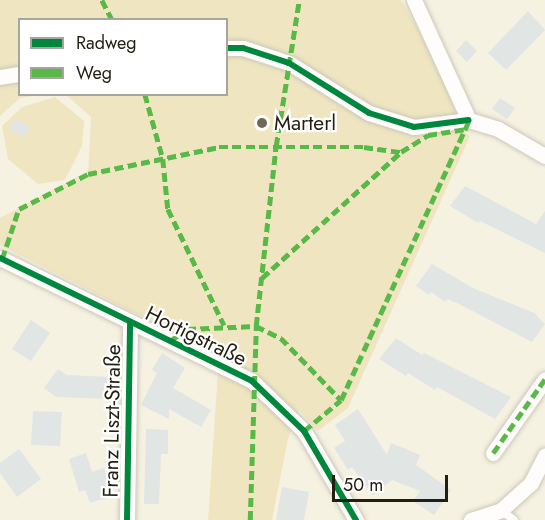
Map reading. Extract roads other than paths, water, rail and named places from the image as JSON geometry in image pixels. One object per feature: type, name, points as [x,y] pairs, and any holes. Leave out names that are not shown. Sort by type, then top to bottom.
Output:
[{"type":"street","points":[[414,0],[469,120]]},
{"type":"street","points":[[228,48],[243,48],[289,63],[369,113],[414,127],[469,120],[498,129],[545,156]]},
{"type":"street","points":[[0,76],[18,74]]},
{"type":"street","name":"Hortigstraße","points":[[0,258],[252,381],[304,431],[356,520]]},
{"type":"street","name":"Franz Liszt-Straße","points":[[127,520],[130,322]]},
{"type":"street","points":[[493,453],[545,379]]},
{"type":"street","points":[[471,520],[501,510],[531,483],[545,456]]},
{"type":"lane","points":[[501,510],[514,520]]},
{"type":"place","name":"Marterl","points":[[262,123]]}]
